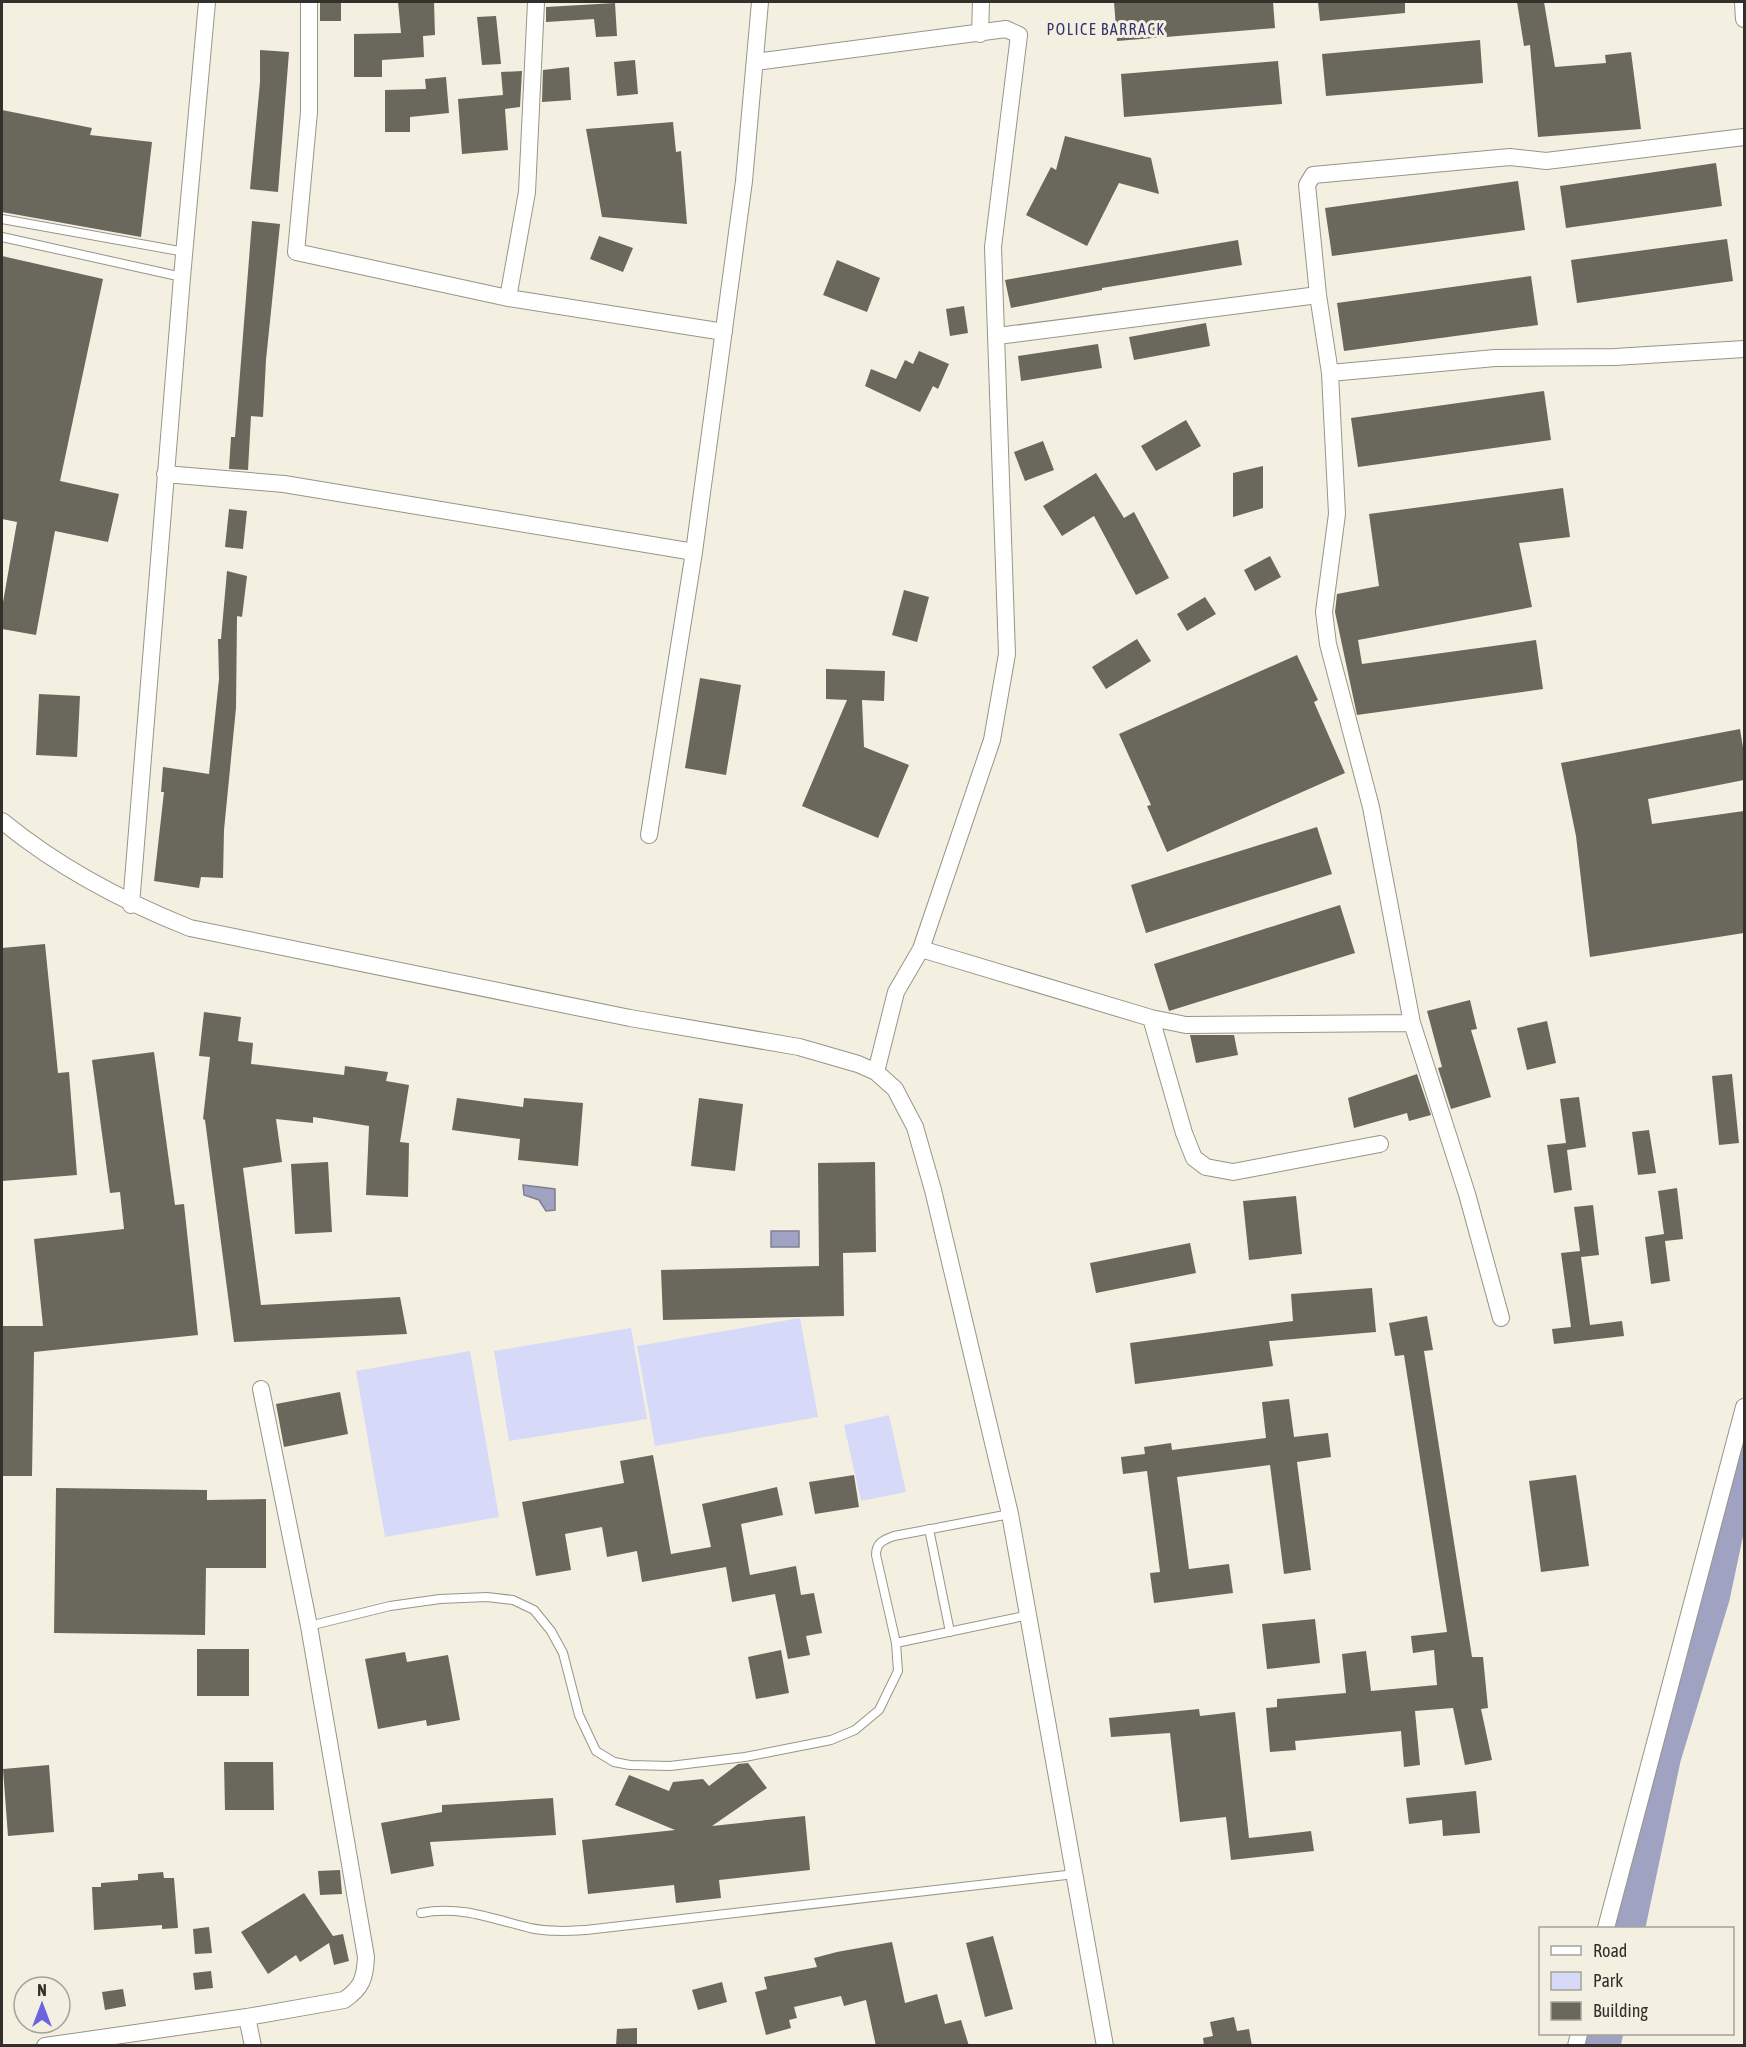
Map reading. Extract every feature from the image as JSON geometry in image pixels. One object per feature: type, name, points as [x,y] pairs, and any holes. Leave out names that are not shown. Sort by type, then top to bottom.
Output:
[{"type":"street","points":[[131,905],[165,474],[207,2]]},
{"type":"street","points":[[309,2],[309,112],[296,252],[508,298],[724,332]]},
{"type":"street","points":[[508,298],[527,192],[537,2]]},
{"type":"street","points":[[649,835],[694,552],[724,332],[744,181],[760,2]]},
{"type":"street","points":[[980,33],[981,2]]},
{"type":"street","points":[[1743,2],[1744,19]]},
{"type":"street","points":[[755,62],[1006,29],[1019,35],[993,247],[998,336],[1007,654],[992,740],[921,949],[896,992],[876,1072]]},
{"type":"street","points":[[1501,1318],[1467,1194],[1412,1023],[1371,807],[1328,644],[1324,612],[1337,514],[1330,373],[1318,295],[1307,185],[1313,175],[1510,157],[1546,161],[1744,136]]},
{"type":"street","points":[[998,336],[1318,295]]},
{"type":"street","points":[[1330,373],[1495,358],[1615,357],[1744,349]]},
{"type":"street","points":[[165,474],[284,484],[694,552]]},
{"type":"street","points":[[2,821],[27,842],[131,905],[190,928],[630,1018],[799,1047],[876,1072],[895,1089],[915,1127],[933,1190],[1010,1514],[1105,2046]]},
{"type":"street","points":[[921,949],[1151,1018],[1186,1025],[1412,1023]]},
{"type":"street","points":[[1151,1018],[1184,1133],[1194,1158],[1206,1167],[1233,1173],[1380,1144]]},
{"type":"street","points":[[45,2046],[247,2017],[344,2000],[357,1991],[365,1976],[366,1957],[309,1626],[261,1389]]},
{"type":"street","points":[[1607,1927],[1744,1407]]},
{"type":"street","points":[[247,2017],[253,2046]]},
{"type":"lane","points":[[2,219],[185,252]]},
{"type":"lane","points":[[2,237],[182,277]]},
{"type":"lane","points":[[309,1626],[390,1606],[440,1599],[487,1597],[513,1600],[534,1610],[551,1631],[563,1653],[579,1715],[596,1751],[614,1762],[650,1766],[745,1757],[831,1740],[855,1730],[879,1710],[890,1694],[898,1671],[896,1643],[876,1548],[882,1541],[894,1536],[1010,1514]]},
{"type":"lane","points":[[929,1529],[950,1632]]},
{"type":"lane","points":[[896,1643],[1029,1615]]},
{"type":"lane","points":[[421,1913],[461,1910],[498,1917],[530,1927],[556,1931],[586,1930],[1075,1874]]},
{"type":"green space","points":[[800,1318],[818,1417],[655,1446],[637,1346]]},
{"type":"green space","points":[[631,1328],[647,1419],[509,1441],[494,1351]]},
{"type":"green space","points":[[470,1351],[499,1517],[385,1537],[356,1371]]},
{"type":"green space","points":[[889,1415],[906,1492],[861,1501],[844,1425]]},
{"type":"shaded area","points":[[523,1185],[555,1189],[555,1210],[546,1211],[539,1200],[524,1195]]},
{"type":"shaded area","points":[[771,1231],[799,1231],[799,1247],[771,1247]]},
{"type":"building","points":[[320,2],[341,2],[341,21],[320,21]]},
{"type":"building","points":[[398,2],[434,2],[435,35],[423,36],[424,57],[382,60],[382,77],[354,77],[354,34],[401,33]]},
{"type":"building","points":[[1114,2],[1273,2],[1275,28],[1117,41]]},
{"type":"building","points":[[1318,2],[1405,2],[1405,13],[1320,21]]},
{"type":"building","points":[[1517,2],[1544,2],[1555,67],[1606,63],[1605,55],[1631,52],[1641,129],[1538,137],[1530,45],[1524,46]]},
{"type":"building","points":[[615,3],[617,36],[596,37],[594,19],[546,22],[546,7]]},
{"type":"building","points":[[496,16],[501,64],[482,65],[477,17]]},
{"type":"building","points":[[1480,40],[1483,83],[1326,96],[1322,54]]},
{"type":"building","points":[[260,50],[289,52],[278,192],[250,189],[260,82]]},
{"type":"building","points":[[635,60],[638,94],[617,96],[614,62]]},
{"type":"building","points":[[1278,61],[1282,104],[1124,117],[1121,74]]},
{"type":"building","points":[[569,67],[571,100],[542,102],[543,70]]},
{"type":"building","points":[[522,71],[520,107],[505,109],[508,150],[462,154],[458,99],[503,95],[501,72]]},
{"type":"building","points":[[446,77],[449,113],[410,117],[410,132],[385,132],[385,90],[426,89],[425,79]]},
{"type":"building","points":[[2,110],[92,128],[90,135],[152,142],[141,237],[2,212]]},
{"type":"building","points":[[673,122],[676,152],[681,151],[687,224],[602,217],[586,129]]},
{"type":"building","points":[[1065,136],[1151,158],[1159,194],[1119,183],[1087,246],[1026,215],[1051,167],[1056,170]]},
{"type":"building","points":[[1716,163],[1722,206],[1566,228],[1560,186]]},
{"type":"building","points":[[1518,181],[1525,230],[1332,256],[1325,208]]},
{"type":"building","points":[[252,221],[280,224],[266,360],[263,417],[251,416],[248,470],[229,469],[231,437],[235,437]]},
{"type":"building","points":[[599,236],[633,248],[623,272],[590,259]]},
{"type":"building","points":[[1727,239],[1733,281],[1577,303],[1571,260]]},
{"type":"building","points":[[1238,240],[1242,265],[1102,288],[1102,290],[1011,308],[1005,280]]},
{"type":"building","points":[[2,256],[103,279],[60,481],[119,494],[108,542],[55,531],[36,635],[2,629],[2,608],[17,522],[2,519]]},
{"type":"building","points":[[837,260],[880,278],[867,312],[823,295]]},
{"type":"building","points":[[1531,276],[1538,325],[1344,351],[1337,303]]},
{"type":"building","points":[[964,306],[968,333],[950,336],[946,309]]},
{"type":"building","points":[[1206,323],[1210,346],[1134,360],[1129,337]]},
{"type":"building","points":[[1098,344],[1102,368],[1021,381],[1018,356]]},
{"type":"building","points":[[919,351],[949,364],[938,389],[933,386],[920,412],[865,386],[871,369],[896,379],[905,360],[913,364]]},
{"type":"building","points":[[1544,391],[1551,440],[1358,467],[1351,418]]},
{"type":"building","points":[[1186,420],[1201,446],[1156,471],[1141,446]]},
{"type":"building","points":[[1043,441],[1054,470],[1025,481],[1014,452]]},
{"type":"building","points":[[1263,466],[1263,508],[1233,517],[1233,473]]},
{"type":"building","points":[[1096,473],[1124,518],[1134,512],[1169,578],[1136,595],[1094,516],[1062,536],[1043,506]]},
{"type":"building","points":[[1563,488],[1570,537],[1519,543],[1532,607],[1358,640],[1362,664],[1536,640],[1543,689],[1357,715],[1335,612],[1337,594],[1379,586],[1369,514]]},
{"type":"building","points":[[229,509],[247,511],[243,549],[225,547]]},
{"type":"building","points":[[1270,556],[1281,577],[1255,591],[1244,570]]},
{"type":"building","points":[[227,571],[247,576],[242,617],[237,616],[236,708],[224,830],[223,878],[201,877],[199,888],[154,881],[164,792],[161,792],[163,767],[209,774],[219,679],[218,639],[221,639]]},
{"type":"building","points":[[904,590],[929,597],[917,642],[892,635]]},
{"type":"building","points":[[1205,597],[1216,614],[1187,631],[1177,614]]},
{"type":"building","points":[[1137,639],[1151,661],[1106,689],[1092,667]]},
{"type":"building","points":[[1297,655],[1318,700],[1314,702],[1345,773],[1167,852],[1147,806],[1151,805],[1119,734]]},
{"type":"building","points":[[826,669],[885,671],[884,701],[862,700],[864,747],[909,765],[878,838],[802,806],[847,700],[826,699]]},
{"type":"building","points":[[700,678],[741,685],[726,775],[685,768]]},
{"type":"building","points":[[39,694],[80,696],[77,757],[36,755]]},
{"type":"building","points":[[1740,729],[1744,754],[1744,780],[1648,799],[1652,824],[1744,811],[1744,933],[1590,957],[1576,836],[1561,763]]},
{"type":"building","points":[[1317,827],[1332,874],[1146,933],[1131,885]]},
{"type":"building","points":[[1340,905],[1355,953],[1169,1011],[1154,964]]},
{"type":"building","points":[[45,944],[58,1073],[69,1072],[77,1175],[2,1181],[2,948]]},
{"type":"building","points":[[1470,1000],[1477,1029],[1471,1030],[1491,1097],[1451,1109],[1438,1068],[1442,1067],[1427,1011]]},
{"type":"building","points":[[204,1012],[241,1017],[238,1041],[253,1043],[251,1064],[344,1075],[345,1066],[388,1072],[386,1081],[409,1085],[400,1142],[409,1143],[408,1197],[366,1195],[369,1126],[313,1117],[313,1123],[276,1119],[282,1162],[243,1168],[261,1305],[400,1297],[407,1334],[234,1342],[205,1120],[203,1119],[210,1057],[199,1056]]},
{"type":"building","points":[[1547,1021],[1556,1063],[1527,1070],[1517,1028]]},
{"type":"building","points":[[1190,1035],[1234,1035],[1238,1055],[1196,1063]]},
{"type":"building","points":[[154,1052],[175,1205],[184,1204],[198,1335],[34,1352],[32,1476],[2,1476],[2,1326],[43,1326],[34,1239],[124,1229],[120,1192],[110,1193],[92,1060]]},
{"type":"building","points":[[1417,1074],[1431,1115],[1409,1121],[1407,1113],[1354,1128],[1348,1098]]},
{"type":"building","points":[[1732,1074],[1739,1143],[1719,1145],[1712,1076]]},
{"type":"building","points":[[1579,1097],[1586,1147],[1567,1150],[1572,1190],[1554,1193],[1547,1145],[1566,1143],[1560,1099]]},
{"type":"building","points":[[457,1098],[523,1107],[524,1098],[583,1103],[578,1166],[518,1160],[520,1139],[452,1130]]},
{"type":"building","points":[[699,1098],[743,1104],[735,1171],[691,1166]]},
{"type":"building","points":[[1649,1130],[1656,1173],[1638,1175],[1632,1132]]},
{"type":"building","points":[[328,1162],[332,1232],[295,1234],[291,1164]]},
{"type":"building","points":[[875,1162],[876,1252],[843,1253],[844,1316],[663,1320],[661,1270],[819,1266],[818,1163]]},
{"type":"building","points":[[1677,1188],[1683,1239],[1665,1241],[1670,1281],[1651,1284],[1645,1237],[1664,1234],[1658,1191]]},
{"type":"building","points":[[1296,1196],[1302,1254],[1249,1260],[1243,1201]]},
{"type":"building","points":[[1593,1205],[1599,1255],[1581,1257],[1590,1325],[1622,1321],[1624,1336],[1554,1344],[1552,1329],[1571,1327],[1561,1253],[1580,1251],[1574,1207]]},
{"type":"building","points":[[1190,1243],[1196,1273],[1096,1293],[1090,1263]]},
{"type":"building","points":[[1372,1288],[1376,1332],[1269,1341],[1273,1366],[1135,1384],[1130,1343],[1293,1321],[1291,1294]]},
{"type":"building","points":[[1427,1316],[1433,1350],[1424,1351],[1472,1657],[1483,1657],[1488,1708],[1481,1709],[1492,1760],[1465,1765],[1453,1708],[1415,1711],[1420,1765],[1404,1767],[1401,1731],[1295,1741],[1296,1750],[1270,1752],[1266,1708],[1277,1707],[1277,1699],[1346,1693],[1342,1654],[1366,1651],[1371,1691],[1437,1685],[1434,1650],[1413,1653],[1411,1636],[1447,1632],[1404,1355],[1395,1356],[1389,1323]]},
{"type":"building","points":[[340,1392],[348,1434],[284,1447],[276,1404]]},
{"type":"building","points":[[1289,1399],[1294,1437],[1328,1433],[1331,1457],[1297,1462],[1311,1570],[1284,1574],[1270,1465],[1177,1477],[1189,1569],[1229,1564],[1233,1593],[1154,1603],[1150,1573],[1160,1572],[1147,1471],[1123,1474],[1121,1457],[1145,1454],[1144,1447],[1171,1443],[1172,1450],[1266,1438],[1262,1402]]},
{"type":"building","points":[[653,1455],[671,1554],[711,1547],[702,1504],[777,1487],[783,1515],[741,1524],[750,1575],[796,1566],[801,1595],[814,1593],[822,1633],[806,1636],[810,1655],[788,1659],[775,1594],[732,1602],[726,1567],[642,1582],[637,1551],[607,1557],[602,1527],[565,1534],[571,1570],[536,1576],[522,1502],[624,1483],[620,1461]]},
{"type":"building","points":[[854,1475],[859,1507],[815,1514],[809,1482]]},
{"type":"building","points":[[1576,1475],[1589,1566],[1541,1572],[1529,1481]]},
{"type":"building","points":[[56,1488],[207,1490],[207,1500],[266,1499],[266,1568],[206,1568],[205,1635],[54,1633]]},
{"type":"building","points":[[1315,1619],[1320,1663],[1267,1669],[1262,1624]]},
{"type":"building","points":[[197,1649],[249,1649],[249,1696],[197,1696]]},
{"type":"building","points":[[781,1650],[789,1693],[756,1699],[748,1657]]},
{"type":"building","points":[[405,1652],[407,1662],[448,1655],[460,1720],[427,1726],[426,1720],[378,1729],[365,1659]]},
{"type":"building","points":[[1199,1709],[1200,1716],[1235,1712],[1249,1838],[1311,1831],[1314,1851],[1231,1860],[1226,1817],[1180,1822],[1170,1733],[1111,1737],[1109,1718]]},
{"type":"building","points":[[224,1762],[273,1762],[274,1810],[225,1810]]},
{"type":"building","points":[[748,1763],[767,1788],[712,1826],[805,1816],[810,1870],[719,1880],[721,1898],[676,1903],[674,1885],[588,1894],[582,1840],[675,1830],[615,1805],[629,1775],[669,1791],[673,1782],[703,1779],[709,1786],[738,1764]]},
{"type":"building","points":[[49,1765],[54,1832],[8,1836],[3,1769]]},
{"type":"building","points":[[1476,1791],[1480,1833],[1443,1836],[1442,1820],[1409,1824],[1406,1798]]},
{"type":"building","points":[[553,1798],[556,1835],[430,1842],[434,1866],[391,1874],[381,1823],[442,1812],[442,1805]]},
{"type":"building","points":[[340,1870],[342,1894],[320,1895],[318,1871]]},
{"type":"building","points":[[163,1872],[164,1878],[174,1878],[178,1928],[162,1929],[162,1925],[94,1930],[92,1887],[101,1887],[101,1883],[138,1880],[138,1874]]},
{"type":"building","points":[[304,1893],[333,1936],[343,1934],[349,1961],[334,1965],[329,1943],[300,1962],[296,1955],[268,1974],[241,1932]]},
{"type":"building","points":[[209,1927],[212,1953],[195,1954],[193,1929]]},
{"type":"building","points":[[993,1936],[1013,2009],[985,2017],[966,1943]]},
{"type":"building","points":[[892,1942],[905,2003],[937,1994],[945,2024],[961,2020],[969,2046],[876,2046],[866,2000],[844,2006],[841,1996],[794,2007],[797,2018],[789,2020],[791,2028],[766,2035],[755,1992],[767,1989],[764,1977],[817,1967],[814,1958]]},
{"type":"building","points":[[211,1971],[213,1988],[195,1990],[193,1973]]},
{"type":"building","points":[[722,1982],[727,2002],[698,2010],[692,1990]]},
{"type":"building","points":[[123,1989],[126,2006],[105,2010],[102,1992]]},
{"type":"building","points":[[1234,2017],[1237,2031],[1249,2029],[1252,2046],[1204,2046],[1203,2038],[1213,2036],[1210,2022]]},
{"type":"building","points":[[637,2028],[637,2046],[616,2046],[617,2029]]},
{"type":"waterway","points":[[1627,1927],[1663,1757],[1712,1596],[1744,1454]]},
{"type":"waterway","points":[[1602,2046],[1605,2035]]},
{"type":"district","name":"POLICE BARRACK","points":[[1106,29]]}]
